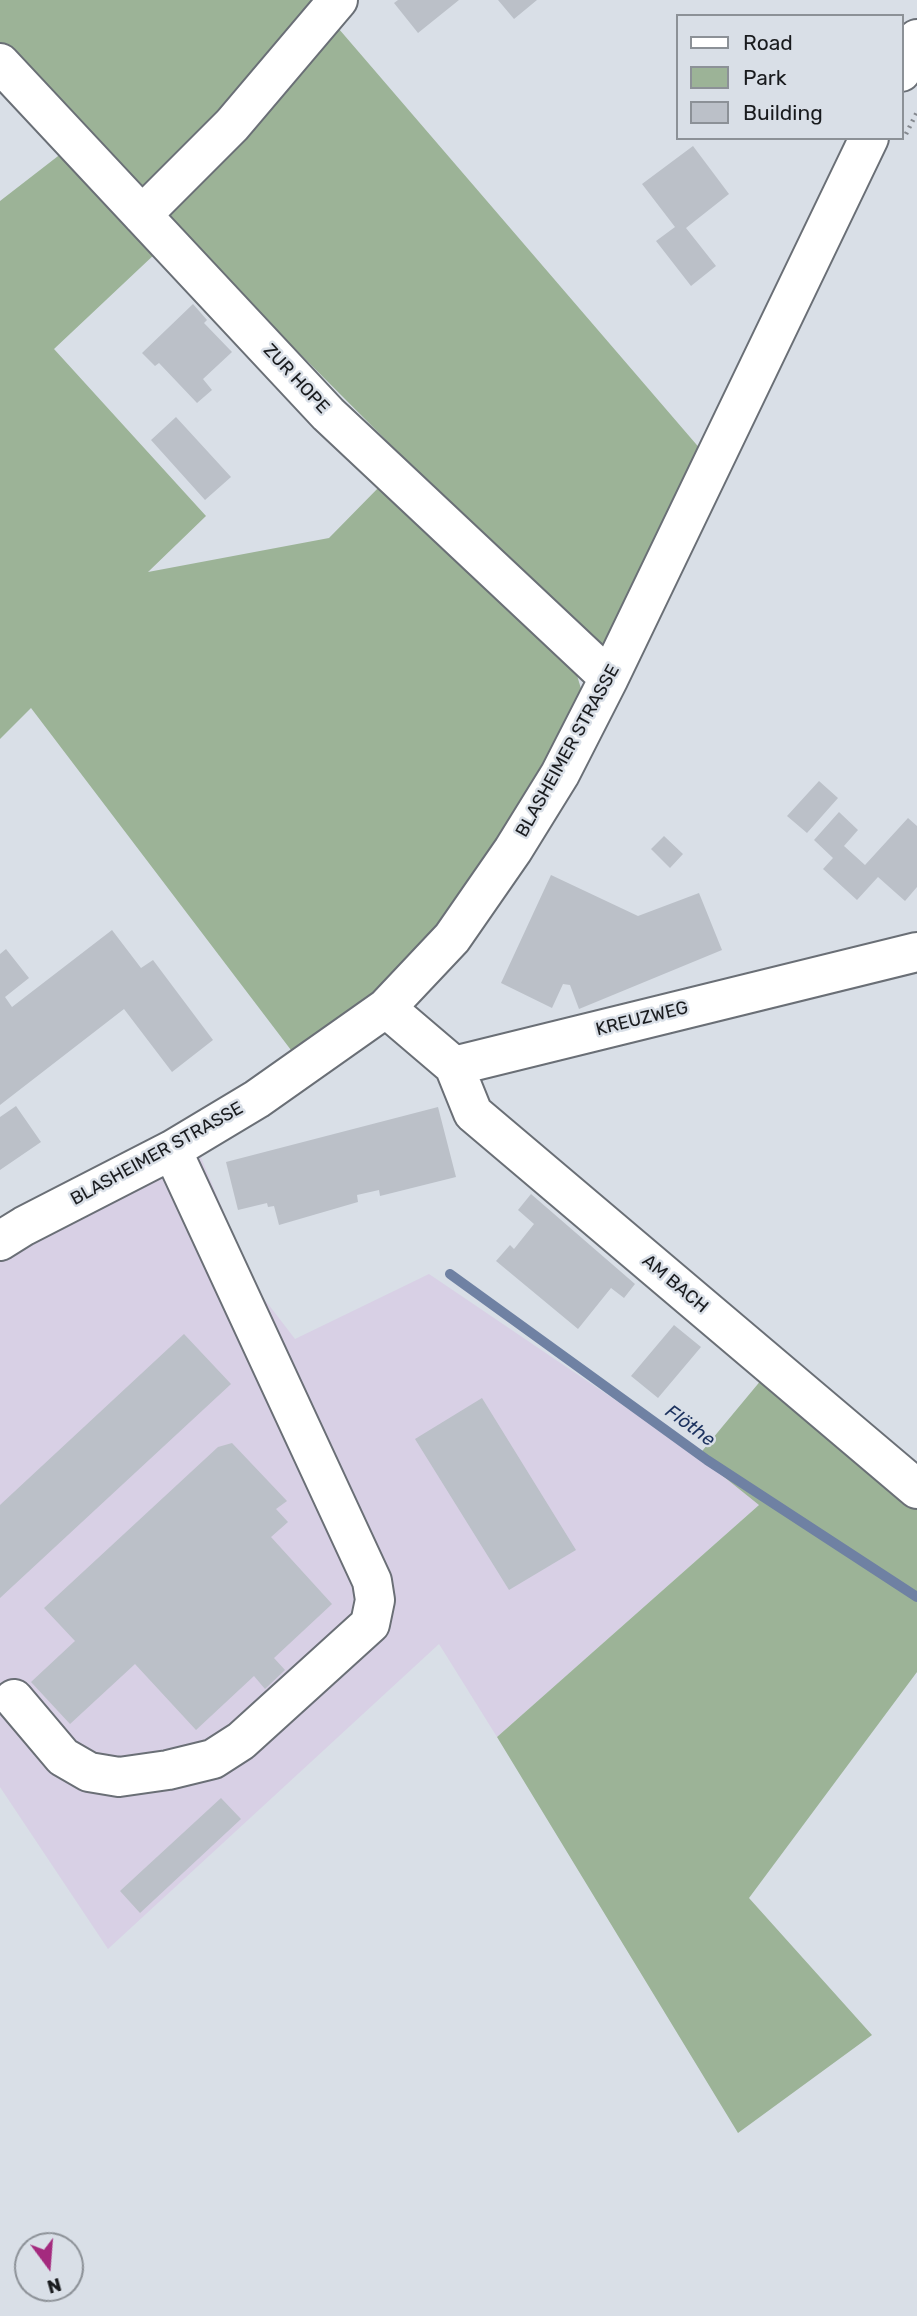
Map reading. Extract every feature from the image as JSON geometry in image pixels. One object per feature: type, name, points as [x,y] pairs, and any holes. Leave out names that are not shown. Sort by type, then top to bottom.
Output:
[{"type":"street","points":[[142,215],[232,125],[338,0]]},
{"type":"street","points":[[903,68],[917,39]]},
{"type":"street","name":"ZUR HOPE","points":[[0,63],[328,414],[610,678]]},
{"type":"street","name":"BLASHEIMER STRASSE","points":[[0,1241],[172,1150],[257,1099],[386,1008],[452,938],[513,850],[560,774],[610,678],[868,140]]},
{"type":"street","name":"KREUZWEG","points":[[454,1066],[917,952]]},
{"type":"street","points":[[386,1008],[454,1066]]},
{"type":"street","name":"AM BACH","points":[[454,1066],[473,1113],[917,1489]]},
{"type":"street","points":[[13,1699],[63,1757],[89,1772],[119,1777],[168,1770],[213,1759],[241,1741],[370,1623],[375,1600],[372,1581],[172,1150]]},
{"type":"shaded area","points":[[200,1155],[255,1287],[295,1339],[429,1274],[698,1456],[760,1504],[497,1737],[439,1644],[108,1949],[0,1787],[0,1257]]},
{"type":"green space","points":[[0,0],[314,0],[702,451],[601,656],[76,129],[0,43]]},
{"type":"green space","points":[[62,153],[157,252],[54,349],[206,516],[148,572],[329,538],[383,483],[573,662],[582,692],[535,783],[459,902],[377,989],[294,1054],[31,708],[0,739],[0,201]]},
{"type":"green space","points":[[767,1373],[917,1501],[917,1672],[749,1898],[872,2035],[738,2133],[497,1737],[759,1505],[698,1456]]},
{"type":"building","points":[[398,0],[459,0],[418,33],[394,3]]},
{"type":"building","points":[[498,0],[537,0],[514,19]]},
{"type":"building","points":[[693,146],[729,194],[686,228],[716,266],[691,286],[656,241],[675,227],[642,184]]},
{"type":"building","points":[[193,304],[207,320],[204,323],[232,352],[203,379],[212,390],[197,403],[159,363],[155,366],[142,353]]},
{"type":"building","points":[[176,417],[231,477],[205,500],[151,440]]},
{"type":"building","points":[[819,781],[838,798],[807,833],[787,816]]},
{"type":"building","points":[[839,812],[858,830],[844,846],[865,865],[908,818],[917,826],[917,887],[905,901],[878,877],[857,900],[823,869],[833,858],[814,840]]},
{"type":"building","points":[[664,836],[683,854],[670,868],[651,849]]},
{"type":"building","points":[[551,875],[638,916],[699,893],[722,950],[579,1009],[570,985],[563,984],[552,1008],[501,983]]},
{"type":"building","points":[[112,930],[141,968],[153,960],[213,1040],[172,1072],[124,1009],[0,1105],[0,954],[6,949],[29,978],[5,997],[12,1007]]},
{"type":"building","points":[[16,1106],[41,1142],[0,1170],[0,1117]]},
{"type":"building","points":[[438,1107],[456,1177],[380,1196],[379,1190],[357,1195],[358,1202],[279,1225],[274,1206],[268,1207],[267,1203],[238,1210],[226,1162]]},
{"type":"building","points":[[531,1194],[635,1284],[624,1298],[611,1288],[578,1329],[496,1261],[510,1245],[514,1249],[534,1224],[518,1210]]},
{"type":"building","points":[[674,1325],[701,1347],[658,1398],[631,1376]]},
{"type":"building","points":[[184,1334],[231,1384],[0,1598],[0,1505]]},
{"type":"building","points":[[482,1398],[576,1550],[509,1590],[415,1439]]},
{"type":"building","points":[[232,1443],[287,1501],[276,1509],[288,1522],[271,1537],[332,1604],[274,1658],[285,1670],[265,1689],[254,1676],[196,1730],[135,1664],[70,1724],[31,1682],[75,1641],[44,1608],[218,1447]]},
{"type":"building","points":[[221,1798],[241,1819],[140,1913],[120,1891]]},
{"type":"waterway","name":"Flöthe","points":[[450,1274],[707,1460],[917,1597]]}]
